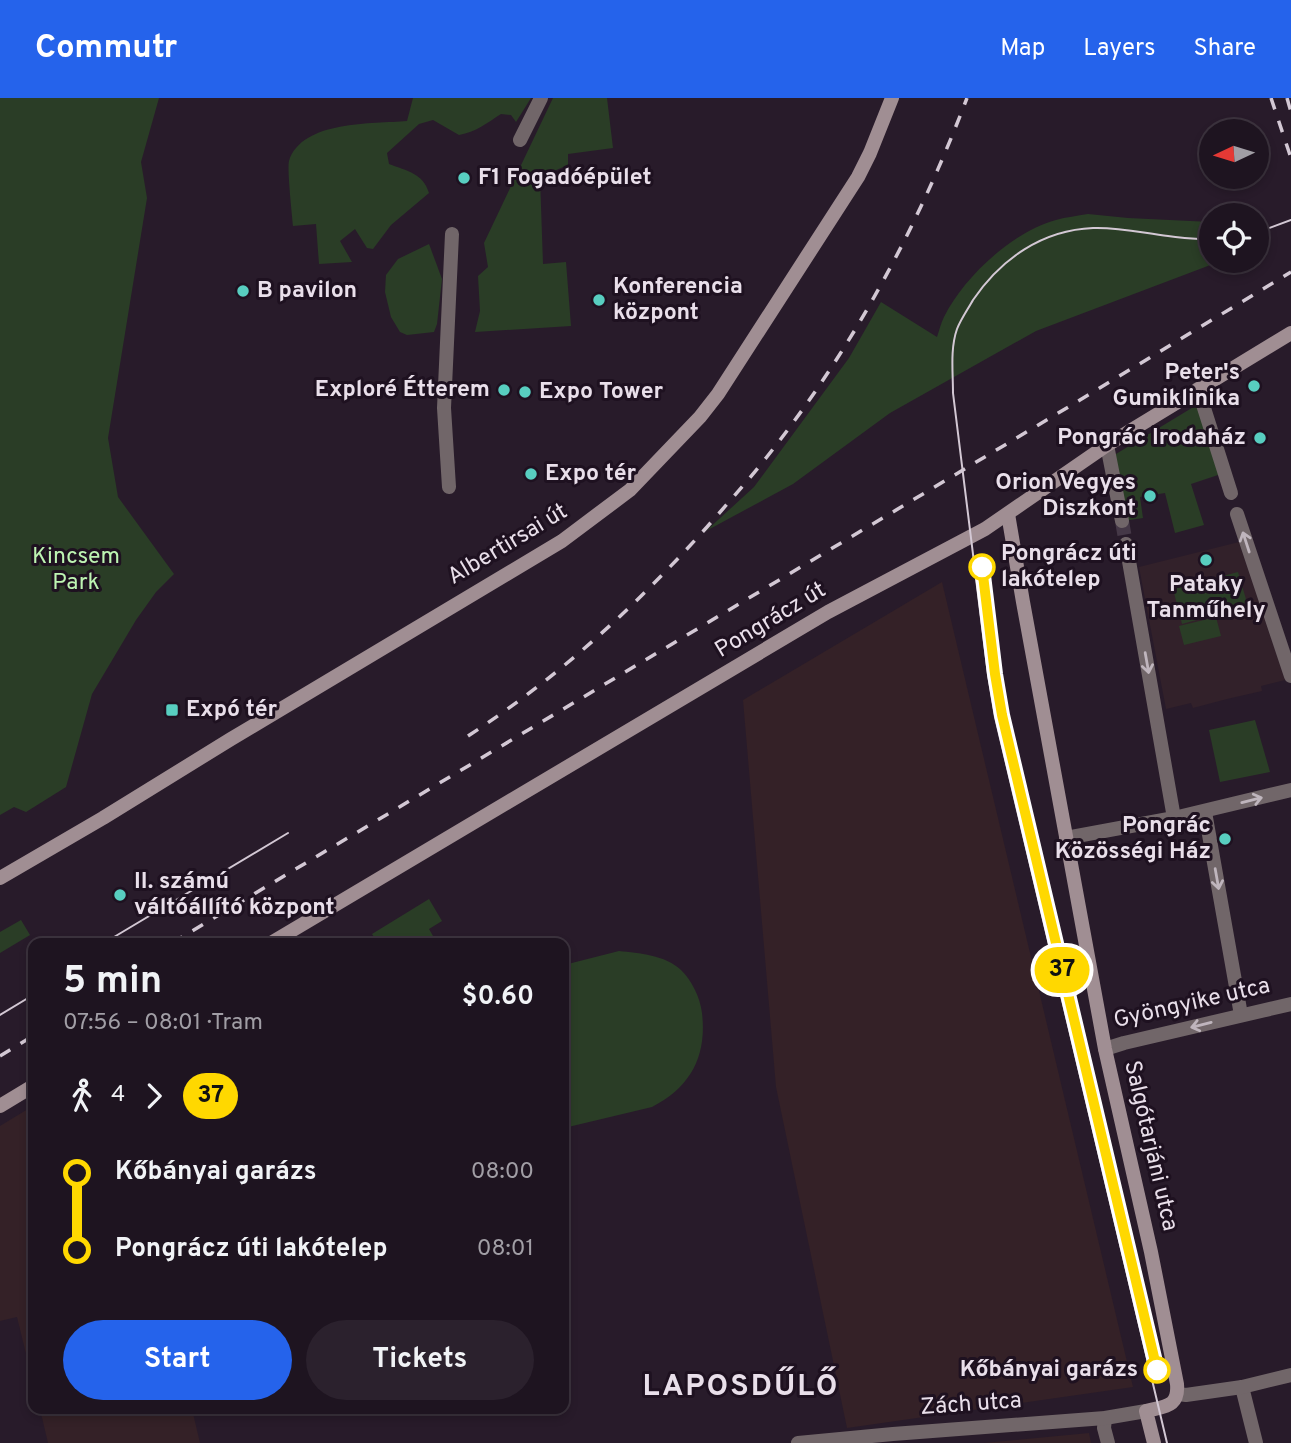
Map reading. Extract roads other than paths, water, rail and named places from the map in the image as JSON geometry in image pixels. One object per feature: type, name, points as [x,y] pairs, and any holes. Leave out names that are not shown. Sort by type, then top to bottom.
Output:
[{"type":"street","points":[[520,140],[541,98]]},
{"type":"street","name":"Albertirsai út","points":[[0,878],[562,541],[630,490],[701,416],[733,372],[858,177],[892,98]]},
{"type":"street","points":[[449,487],[444,408],[452,234]]},
{"type":"street","name":"Pongrácz út","points":[[279,938],[828,612],[985,529],[1107,445],[1291,333]]},
{"type":"street","points":[[1198,389],[1231,493]]},
{"type":"street","points":[[1107,445],[1122,521]]},
{"type":"street","name":"Salgótarjáni utca","points":[[1009,514],[1105,1049],[1151,1252],[1178,1394]]},
{"type":"street","points":[[1237,514],[1291,676]]},
{"type":"street","points":[[1126,546],[1174,818]]},
{"type":"street","points":[[1066,838],[1205,812],[1291,790]]},
{"type":"street","points":[[1205,812],[1241,1015]]},
{"type":"street","name":"Gyöngyike utca","points":[[1105,1049],[1291,1004]]},
{"type":"street","points":[[0,1106],[28,1089]]},
{"type":"street","points":[[1154,1443],[1146,1411],[1169,1405],[1178,1394],[1242,1387],[1291,1376]]},
{"type":"street","points":[[1242,1387],[1256,1443]]},
{"type":"street","name":"Zách utca","points":[[798,1443],[1105,1418],[1146,1411]]},
{"type":"street","points":[[1105,1418],[1104,1428],[1108,1443]]},
{"type":"tunnel","points":[[1122,521],[1126,544]]},
{"type":"tram line","points":[[1269,228],[1291,220]]},
{"type":"tram line","points":[[1167,1443],[995,717],[953,393],[953,353],[959,325],[984,285],[1010,260],[1040,241],[1057,234],[1093,228],[1199,239]]},
{"type":"tram line","name":"37","points":[[982,567],[1002,715],[1157,1370]]},
{"type":"tram line","points":[[112,938],[288,833]]},
{"type":"tram line","points":[[0,1015],[28,998]]},
{"type":"railway","points":[[468,736],[534,690],[624,613],[707,527],[766,458],[827,374],[880,286],[927,193],[967,98]]},
{"type":"railway","points":[[1271,98],[1291,158]]},
{"type":"railway","points":[[1287,98],[1291,112]]},
{"type":"railway","points":[[180,938],[1291,272]]},
{"type":"railway","points":[[0,1056],[28,1039]]},
{"type":"place","name":"F1 Fogadóépület","points":[[464,178]]},
{"type":"place","name":"B pavilon","points":[[243,291]]},
{"type":"place","name":"Konferencia központ","points":[[599,300]]},
{"type":"place","name":"Peter's Gumiklinika","points":[[1254,386]]},
{"type":"place","name":"Exploré Étterem","points":[[504,390]]},
{"type":"place","name":"Expo Tower","points":[[525,392]]},
{"type":"place","name":"Pongrác Irodaház","points":[[1260,438]]},
{"type":"place","name":"Expo tér","points":[[531,474]]},
{"type":"place","name":"Orion Vegyes Diszkont","points":[[1150,496]]},
{"type":"place","name":"Pataky Tanműhely","points":[[1206,560]]},
{"type":"place","name":"Pongrácz úti lakótelep","points":[[982,567]]},
{"type":"place","name":"Expó tér","points":[[172,710]]},
{"type":"place","name":"Pongrác Közösségi Ház","points":[[1225,839]]},
{"type":"place","name":"II. számú váltóállító központ","points":[[120,895]]},
{"type":"place","name":"Kőbányai garázs","points":[[1157,1370]]},
{"type":"district","name":"LAPOSDŰLŐ","points":[[741,1387]]},
{"type":"park label","name":"Kincsem Park","points":[[76,570]]}]
